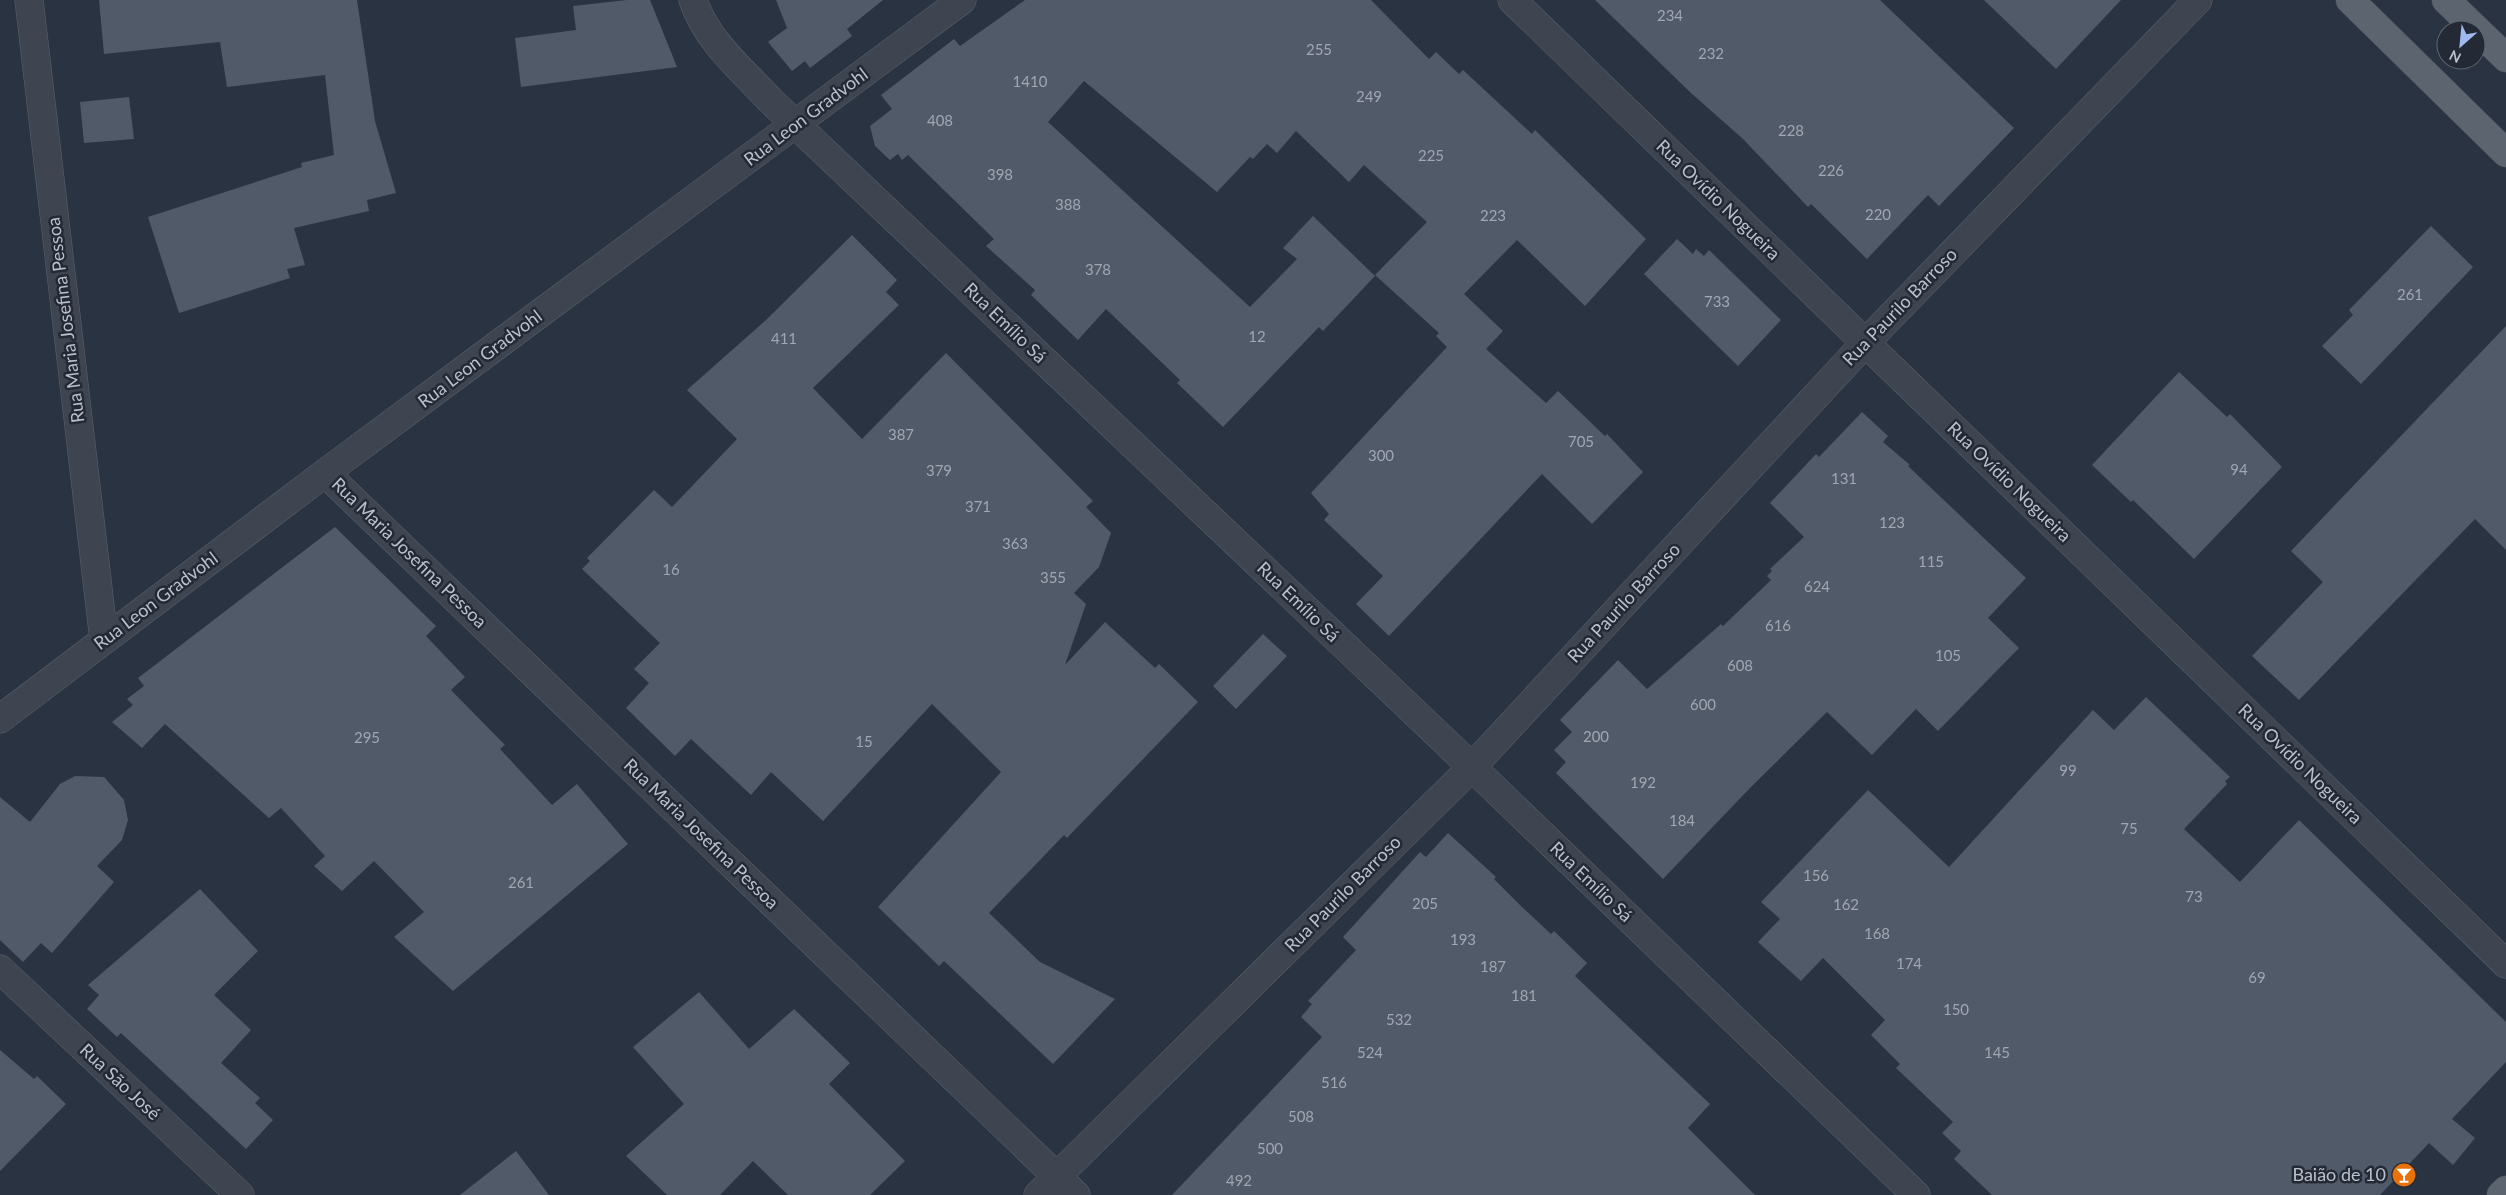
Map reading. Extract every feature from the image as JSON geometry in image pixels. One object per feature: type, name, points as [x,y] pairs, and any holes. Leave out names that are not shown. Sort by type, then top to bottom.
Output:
[{"type":"main road","points":[[2350,0],[2506,153]]},
{"type":"main road","points":[[2446,0],[2506,58]]},
{"type":"main road","points":[[2501,1195],[2506,1190]]},
{"type":"street","name":"Rua Maria Josefina Pessoa","points":[[29,0],[104,640]]},
{"type":"street","name":"Rua Emílio Sá","points":[[693,0],[706,28],[722,50],[796,124],[1472,767],[1916,1195]]},
{"type":"street","name":"Rua Leon Gradvohl","points":[[0,719],[325,473],[962,0]]},
{"type":"street","name":"Rua Ovídio Nogueira","points":[[1512,0],[2506,964]]},
{"type":"street","name":"Rua Paurilo Barroso","points":[[1047,1185],[1472,767],[1866,342],[2198,0]]},
{"type":"street","name":"Rua Maria Josefina Pessoa","points":[[325,473],[1047,1185],[1076,1195]]},
{"type":"street","name":"Rua São José","points":[[0,969],[240,1195]]},
{"type":"building","points":[[99,0],[357,0],[375,121],[396,193],[367,200],[369,211],[294,228],[305,265],[287,269],[290,278],[179,313],[148,217],[302,167],[301,163],[334,155],[325,75],[227,87],[220,42],[104,54]]},
{"type":"building","points":[[627,0],[650,0],[677,67],[521,87],[515,38],[576,30],[573,6]]},
{"type":"building","points":[[776,0],[883,0],[847,29],[852,36],[810,68],[805,61],[792,71],[768,42],[787,28]]},
{"type":"building","points":[[1025,0],[1371,0],[1429,59],[1436,52],[1459,74],[1463,70],[1532,134],[1535,130],[1646,239],[1585,306],[1517,240],[1464,294],[1503,331],[1486,349],[1546,403],[1558,391],[1605,436],[1607,434],[1643,472],[1592,524],[1542,474],[1389,636],[1356,604],[1383,576],[1324,520],[1329,514],[1311,493],[1447,347],[1436,336],[1439,333],[1375,275],[1427,222],[1364,165],[1349,182],[1296,131],[1277,153],[1267,144],[1253,159],[1250,157],[1217,192],[1084,81],[1048,122],[1250,307],[1297,259],[1283,248],[1313,216],[1375,276],[1323,331],[1319,327],[1223,427],[1177,383],[1180,380],[1106,309],[1078,340],[1031,295],[1035,290],[986,246],[994,239],[908,155],[902,160],[898,154],[890,160],[875,146],[870,126],[892,109],[881,95],[954,39],[960,46]]},
{"type":"building","points":[[1595,0],[1880,0],[2014,128],[1939,206],[1928,195],[1867,259],[1811,204],[1808,207],[1743,139],[1691,93]]},
{"type":"building","points":[[1984,0],[2121,0],[2056,69]]},
{"type":"building","points":[[129,97],[134,139],[84,143],[80,102]]},
{"type":"building","points":[[2431,226],[2473,267],[2361,384],[2322,346],[2353,315],[2349,310]]},
{"type":"building","points":[[852,235],[897,280],[886,292],[899,305],[813,388],[862,439],[946,353],[1093,501],[1086,507],[1111,533],[1099,567],[1074,593],[1086,604],[1065,665],[1105,622],[1155,668],[1159,664],[1198,702],[1067,838],[1064,835],[989,913],[1040,962],[1115,999],[1053,1064],[944,961],[939,966],[878,907],[1001,772],[932,704],[823,821],[771,772],[751,795],[691,739],[675,756],[626,708],[649,683],[634,669],[660,643],[582,569],[590,561],[587,558],[654,490],[672,507],[737,439],[687,390],[766,320]]},
{"type":"building","points":[[1677,239],[1693,254],[1696,249],[1704,256],[1709,250],[1781,320],[1738,366],[1644,274]]},
{"type":"building","points":[[2506,326],[2506,550],[2475,519],[2299,700],[2252,656],[2323,582],[2291,551]]},
{"type":"building","points":[[2179,372],[2227,417],[2230,414],[2282,467],[2194,559],[2133,500],[2131,502],[2092,465]]},
{"type":"building","points":[[1862,412],[1888,436],[1883,442],[1910,465],[1908,466],[2026,578],[1988,618],[2019,648],[1938,731],[1916,709],[1872,755],[1827,712],[1750,788],[1663,879],[1556,773],[1566,762],[1554,750],[1572,732],[1560,720],[1618,660],[1647,689],[1721,624],[1723,626],[1771,580],[1767,576],[1772,571],[1770,569],[1804,537],[1770,503],[1816,454],[1819,457]]},
{"type":"building","points":[[335,527],[436,626],[426,636],[465,677],[451,690],[505,745],[500,749],[552,805],[577,784],[628,844],[453,991],[394,937],[424,912],[374,861],[342,891],[314,866],[325,856],[281,808],[269,818],[165,724],[142,748],[112,722],[133,705],[127,699],[144,686],[138,678]]},
{"type":"building","points":[[1263,634],[1287,656],[1236,709],[1213,686]]},
{"type":"building","points":[[2146,697],[2230,777],[2225,781],[2227,784],[2184,829],[2240,882],[2299,820],[2506,1022],[2506,1062],[2452,1119],[2475,1138],[2453,1165],[2429,1143],[2380,1195],[1992,1195],[1954,1159],[1961,1151],[1942,1133],[1953,1122],[1896,1068],[1900,1064],[1871,1035],[1885,1020],[1823,958],[1801,981],[1758,942],[1780,919],[1761,902],[1868,790],[1949,867],[2093,710],[2114,730]]},
{"type":"building","points":[[75,776],[104,777],[124,800],[128,820],[122,840],[97,866],[114,882],[52,953],[41,943],[23,962],[0,940],[0,797],[30,822],[60,784]]},
{"type":"building","points":[[1448,833],[1496,877],[1494,879],[1522,907],[1551,934],[1554,931],[1587,963],[1575,976],[1710,1104],[1688,1128],[1755,1195],[1172,1195],[1322,1037],[1301,1017],[1312,1004],[1308,1001],[1356,950],[1343,937],[1420,852],[1426,857]]},
{"type":"building","points":[[200,889],[258,951],[214,995],[251,1030],[221,1063],[260,1098],[255,1103],[273,1120],[246,1149],[121,1033],[117,1037],[87,1009],[99,995],[88,985]]},
{"type":"building","points":[[699,992],[749,1049],[794,1009],[850,1063],[829,1084],[905,1161],[870,1195],[788,1195],[753,1161],[720,1195],[667,1195],[626,1156],[684,1104],[633,1047]]},
{"type":"building","points":[[0,1050],[34,1079],[37,1076],[66,1104],[0,1171]]},
{"type":"building","points":[[516,1151],[549,1195],[460,1195]]},
{"type":"place","name":"Baião de 10","points":[[2404,1175]]}]
